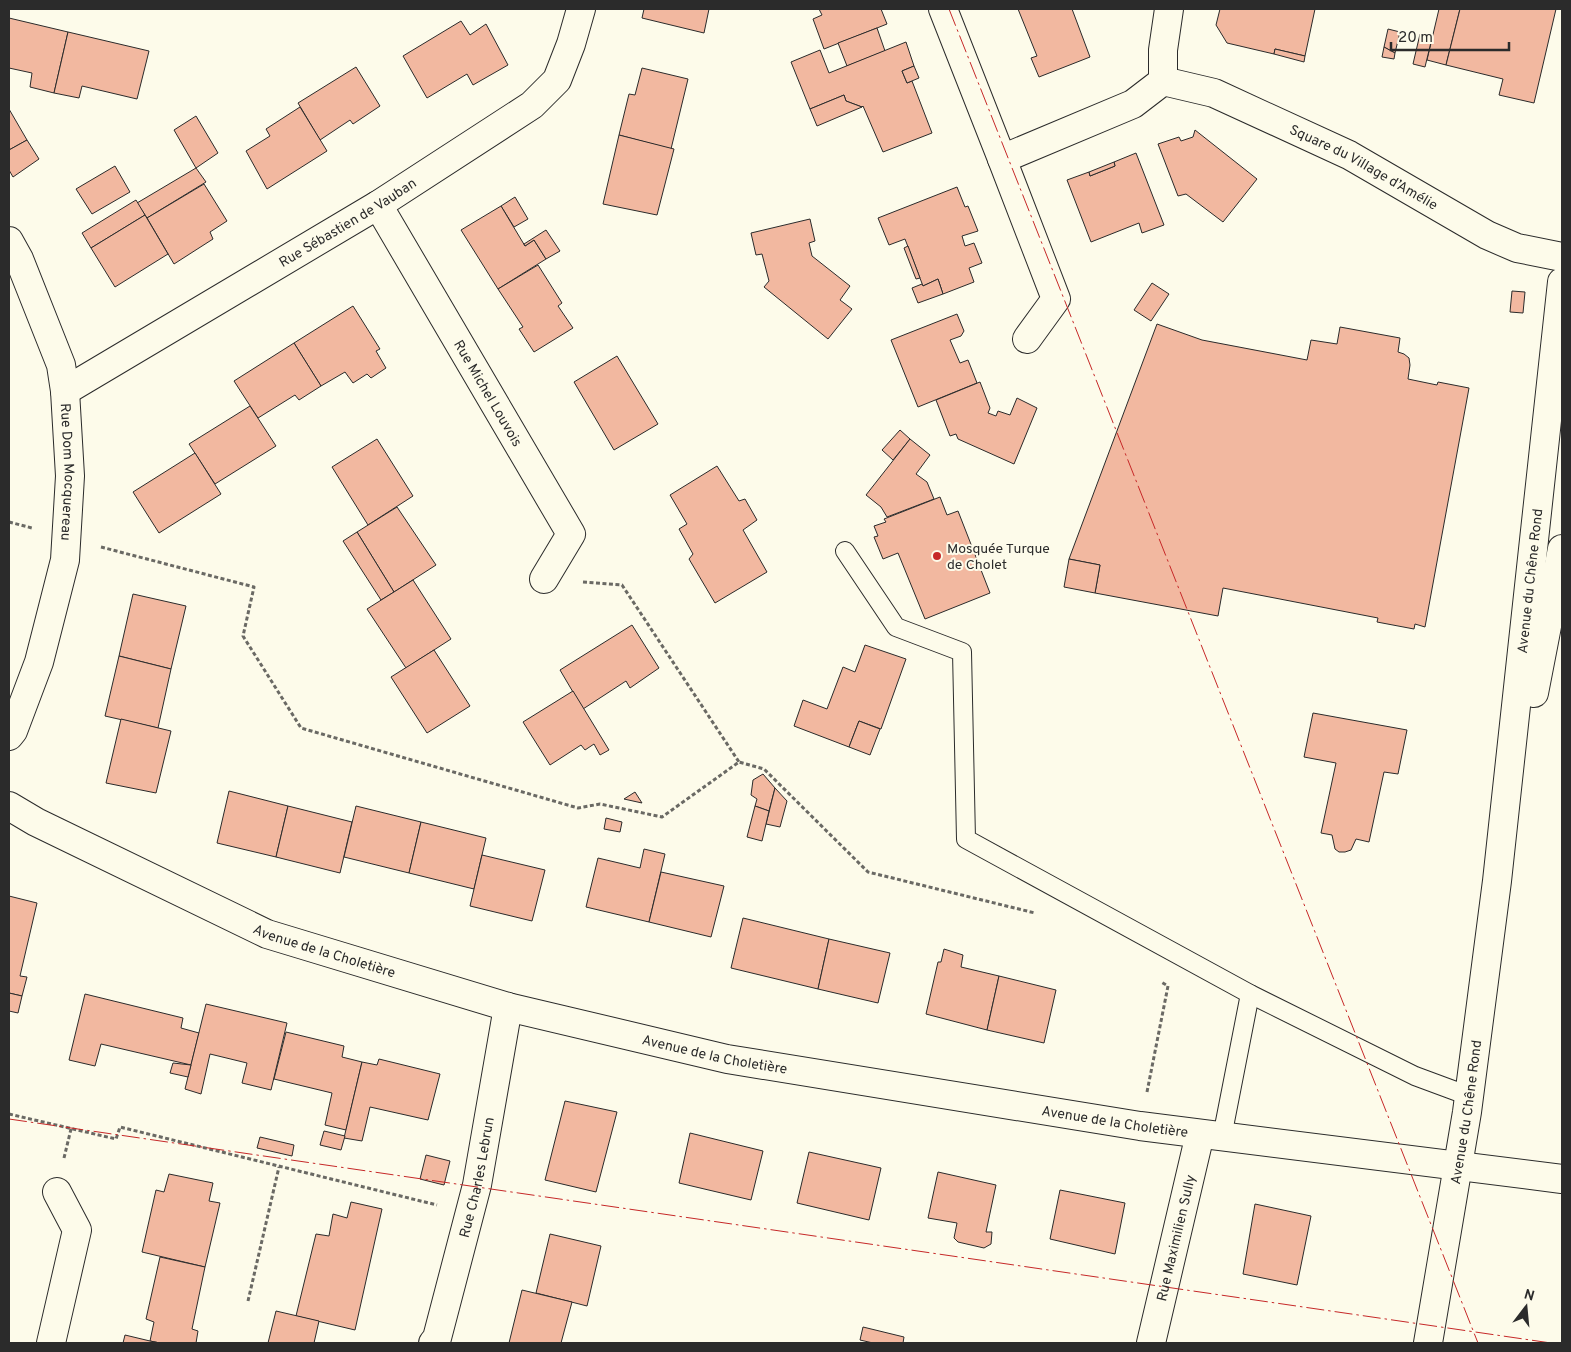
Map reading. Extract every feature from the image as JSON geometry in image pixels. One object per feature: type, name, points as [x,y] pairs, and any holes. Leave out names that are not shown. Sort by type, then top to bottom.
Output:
[{"type":"street","name":"Rue Sébastien de Vauban","points":[[65,391],[378,205],[532,105],[558,80],[581,9]]},
{"type":"street","points":[[942,9],[1056,299],[1027,339]]},
{"type":"street","points":[[1002,159],[1133,104],[1163,81],[1162,50],[1169,9]]},
{"type":"street","name":"Square du Village d’Amélie","points":[[1163,81],[1214,93],[1349,155],[1487,235],[1509,245],[1524,250],[1562,257]]},
{"type":"street","name":"Rue Michel Louvois","points":[[378,205],[571,534],[544,579]]},
{"type":"street","name":"Rue Dom Mocquereau","points":[[9,241],[19,259],[61,365],[65,391],[70,476],[65,560],[39,662],[9,736]]},
{"type":"street","name":"Avenue du Chêne Rond","points":[[1428,1343],[1459,1165],[1498,881],[1562,282]]},
{"type":"street","name":"Avenue du Chêne Rond","points":[[1498,881],[1562,549]]},
{"type":"street","name":"Avenue de la Choletière","points":[[9,806],[36,822],[267,934],[508,1006],[727,1059],[1140,1126],[1562,1179]]},
{"type":"street","name":"Rue Charles Lebrun","points":[[433,1343],[437,1338],[477,1185],[508,1006]]},
{"type":"street","name":"Rue Maximilien Sully","points":[[1151,1343],[1211,1136]]},
{"type":"street","points":[[51,1343],[77,1230],[57,1192]]},
{"type":"lane","points":[[845,551],[896,627],[962,652],[966,839],[1250,994],[1415,1076],[1469,1096]]},
{"type":"lane","points":[[1211,1136],[1250,994]]},
{"type":"path","points":[[9,522],[254,587],[243,636],[301,728],[578,808],[600,804],[662,816],[739,762]]},
{"type":"path","points":[[544,579],[622,585],[739,762],[764,769],[868,872],[1038,914]]},
{"type":"path","points":[[1140,1126],[1168,986],[1160,982]]},
{"type":"path","points":[[9,1114],[116,1139],[120,1127],[470,1213]]},
{"type":"path","points":[[248,1300],[279,1167]]},
{"type":"building","points":[[644,9],[709,9],[704,33],[642,18]]},
{"type":"building","points":[[819,9],[881,9],[887,24],[824,49],[813,19],[822,15]]},
{"type":"building","points":[[1018,9],[1072,9],[1090,57],[1039,77],[1031,58],[1037,56]]},
{"type":"building","points":[[1220,9],[1315,9],[1305,56],[1275,49],[1274,54],[1227,43],[1216,25]]},
{"type":"building","points":[[1439,9],[1460,9],[1446,65],[1427,60]]},
{"type":"building","points":[[1460,9],[1556,9],[1534,103],[1499,95],[1503,79],[1446,65]]},
{"type":"building","points":[[9,18],[68,32],[54,93],[30,87],[32,73],[9,68]]},
{"type":"building","points":[[461,21],[470,35],[486,24],[508,65],[473,85],[467,74],[427,98],[403,56]]},
{"type":"building","points":[[877,28],[885,51],[847,66],[838,43]]},
{"type":"building","points":[[1388,29],[1400,32],[1395,53],[1384,47]]},
{"type":"building","points":[[68,32],[149,51],[137,99],[82,86],[79,98],[54,93]]},
{"type":"building","points":[[1420,34],[1432,38],[1425,67],[1413,64]]},
{"type":"building","points":[[906,42],[914,66],[902,71],[907,83],[912,81],[932,133],[883,152],[863,106],[846,101],[844,95],[810,109],[791,62],[820,50],[829,73]]},
{"type":"building","points":[[1384,47],[1395,53],[1394,59],[1382,57]]},
{"type":"building","points":[[1275,49],[1305,56],[1304,62],[1274,54]]},
{"type":"building","points":[[914,66],[919,78],[907,83],[902,71]]},
{"type":"building","points":[[356,67],[380,106],[353,124],[350,120],[320,140],[298,103]]},
{"type":"building","points":[[642,68],[688,79],[671,149],[619,135],[629,94],[635,95]]},
{"type":"building","points":[[844,95],[846,101],[862,107],[817,126],[810,109]]},
{"type":"building","points":[[300,107],[327,151],[267,189],[246,151],[270,136],[266,129]]},
{"type":"building","points":[[9,109],[27,140],[9,150]]},
{"type":"building","points":[[196,116],[218,153],[196,168],[174,130]]},
{"type":"building","points":[[1195,130],[1257,179],[1223,222],[1186,194],[1178,196],[1158,144],[1179,137],[1181,141],[1193,137]]},
{"type":"building","points":[[619,135],[674,149],[657,215],[603,204]]},
{"type":"building","points":[[27,140],[39,159],[13,177],[9,170],[9,150]]},
{"type":"building","points":[[1136,153],[1164,225],[1142,233],[1139,223],[1091,242],[1067,180],[1089,172],[1090,176],[1115,166],[1114,162]]},
{"type":"building","points":[[1114,162],[1115,166],[1090,176],[1089,172]]},
{"type":"building","points":[[115,166],[130,192],[92,214],[76,189]]},
{"type":"building","points":[[196,168],[206,182],[147,218],[137,203]]},
{"type":"building","points":[[204,184],[227,221],[210,232],[213,239],[174,264],[147,218]]},
{"type":"building","points":[[957,187],[965,207],[968,206],[978,231],[962,236],[965,246],[974,243],[982,263],[969,268],[974,282],[943,294],[938,279],[923,286],[905,239],[889,245],[878,218]]},
{"type":"building","points":[[515,197],[528,219],[514,227],[501,206]]},
{"type":"building","points":[[136,200],[145,215],[91,248],[82,233]]},
{"type":"building","points":[[501,206],[525,246],[534,240],[546,259],[498,289],[461,230]]},
{"type":"building","points":[[145,215],[168,254],[115,287],[91,248]]},
{"type":"building","points":[[810,219],[815,241],[809,243],[812,256],[850,286],[840,300],[852,309],[828,339],[764,287],[769,281],[762,254],[756,255],[751,233]]},
{"type":"building","points":[[546,230],[560,251],[546,259],[534,240],[525,246],[524,244]]},
{"type":"building","points":[[908,246],[920,278],[916,279],[904,248]]},
{"type":"building","points":[[538,265],[562,303],[558,306],[573,328],[534,352],[519,329],[523,327],[498,289]]},
{"type":"building","points":[[938,279],[943,294],[918,303],[912,288],[922,284],[923,286]]},
{"type":"building","points":[[1152,283],[1169,294],[1151,321],[1134,310]]},
{"type":"building","points":[[1512,291],[1525,292],[1523,313],[1510,312]]},
{"type":"building","points":[[353,306],[380,349],[376,351],[386,368],[371,378],[367,374],[353,383],[345,372],[321,386],[294,343]]},
{"type":"building","points":[[957,314],[964,331],[961,336],[950,340],[960,363],[968,360],[977,383],[918,407],[891,340]]},
{"type":"building","points":[[1157,324],[1202,340],[1307,360],[1311,340],[1337,344],[1340,327],[1400,338],[1398,352],[1409,358],[1408,379],[1437,385],[1438,382],[1469,388],[1425,627],[1415,624],[1414,629],[1377,622],[1378,618],[1223,588],[1218,616],[1095,593],[1100,565],[1069,559]]},
{"type":"building","points":[[294,343],[321,386],[299,400],[295,395],[258,418],[234,381]]},
{"type":"building","points":[[617,356],[658,424],[614,450],[574,382]]},
{"type":"building","points":[[980,382],[990,408],[988,413],[996,416],[998,411],[1010,415],[1017,398],[1037,408],[1014,464],[958,439],[956,434],[950,436],[936,400]]},
{"type":"building","points":[[250,406],[276,446],[215,484],[189,444]]},
{"type":"building","points":[[900,430],[910,439],[893,460],[882,450]]},
{"type":"building","points":[[377,439],[413,496],[368,525],[332,467]]},
{"type":"building","points":[[910,439],[930,455],[916,474],[927,482],[934,499],[887,517],[881,507],[866,495]]},
{"type":"building","points":[[195,453],[221,494],[159,533],[133,492]]},
{"type":"building","points":[[717,466],[739,501],[745,499],[757,520],[743,530],[767,572],[715,603],[689,559],[693,554],[679,529],[687,524],[670,495]]},
{"type":"building","name":"Mosquée Turque de Cholet","points":[[940,497],[947,515],[958,511],[990,593],[925,619],[898,553],[883,559],[874,537],[878,536],[874,526],[886,522],[884,519]]},
{"type":"building","points":[[397,507],[436,565],[394,592],[357,532]]},
{"type":"building","points":[[357,532],[394,592],[381,600],[343,541]]},
{"type":"building","points":[[1069,559],[1100,565],[1095,593],[1064,587]]},
{"type":"building","points":[[413,580],[451,639],[406,668],[367,609]]},
{"type":"building","points":[[133,594],[186,606],[171,669],[119,656]]},
{"type":"building","points":[[632,625],[659,668],[630,688],[626,681],[583,709],[560,670]]},
{"type":"building","points":[[865,645],[906,659],[881,729],[859,721],[849,747],[794,726],[803,700],[827,709],[843,667],[855,672]]},
{"type":"building","points":[[434,650],[470,706],[427,733],[391,677]]},
{"type":"building","points":[[119,656],[171,669],[158,728],[105,716]]},
{"type":"building","points":[[573,691],[609,750],[600,755],[594,744],[585,750],[581,745],[550,765],[523,722]]},
{"type":"building","points":[[1313,713],[1407,730],[1398,774],[1384,772],[1369,842],[1356,839],[1351,850],[1345,852],[1339,852],[1335,849],[1332,835],[1321,833],[1336,763],[1304,757]]},
{"type":"building","points":[[121,719],[171,731],[156,793],[106,783]]},
{"type":"building","points":[[859,721],[880,729],[870,755],[849,747]]},
{"type":"building","points":[[763,774],[775,788],[769,811],[755,806],[757,799],[751,795],[753,780]]},
{"type":"building","points":[[775,788],[787,801],[780,827],[766,824]]},
{"type":"building","points":[[229,791],[288,806],[276,857],[217,843]]},
{"type":"building","points":[[635,792],[642,803],[624,799]]},
{"type":"building","points":[[288,806],[352,822],[340,873],[276,857]]},
{"type":"building","points":[[356,806],[421,822],[409,873],[344,857]]},
{"type":"building","points":[[755,806],[769,811],[762,841],[747,837]]},
{"type":"building","points":[[606,818],[622,822],[620,832],[604,829]]},
{"type":"building","points":[[421,822],[486,838],[474,889],[409,873]]},
{"type":"building","points":[[644,849],[665,854],[649,922],[586,907],[598,858],[640,868]]},
{"type":"building","points":[[482,855],[545,870],[532,921],[470,906]]},
{"type":"building","points":[[661,872],[724,886],[711,937],[649,922]]},
{"type":"building","points":[[9,896],[37,903],[20,976],[27,977],[22,996],[9,993]]},
{"type":"building","points":[[743,918],[829,939],[818,989],[731,968]]},
{"type":"building","points":[[829,939],[890,953],[878,1003],[818,989]]},
{"type":"building","points":[[944,949],[963,955],[961,967],[999,976],[987,1030],[926,1014],[938,962],[941,962]]},
{"type":"building","points":[[999,976],[1056,990],[1044,1043],[987,1030]]},
{"type":"building","points":[[9,993],[22,996],[18,1013],[9,1011]]},
{"type":"building","points":[[85,994],[183,1018],[181,1028],[199,1033],[191,1065],[101,1044],[95,1066],[69,1060]]},
{"type":"building","points":[[206,1004],[287,1023],[271,1090],[242,1083],[247,1063],[210,1054],[201,1094],[185,1089]]},
{"type":"building","points":[[286,1032],[344,1046],[342,1057],[362,1062],[346,1130],[325,1125],[332,1093],[274,1079]]},
{"type":"building","points":[[379,1059],[440,1074],[428,1120],[370,1107],[362,1141],[344,1138],[362,1062],[377,1065]]},
{"type":"building","points":[[173,1063],[191,1065],[188,1077],[170,1073]]},
{"type":"building","points":[[565,1101],[617,1112],[596,1192],[545,1180]]},
{"type":"building","points":[[324,1131],[345,1136],[341,1150],[320,1145]]},
{"type":"building","points":[[690,1133],[763,1151],[751,1200],[679,1183]]},
{"type":"building","points":[[260,1137],[294,1145],[292,1156],[257,1148]]},
{"type":"building","points":[[809,1152],[881,1168],[869,1220],[797,1203]]},
{"type":"building","points":[[426,1155],[450,1161],[444,1185],[420,1179]]},
{"type":"building","points":[[938,1172],[996,1185],[986,1232],[992,1232],[991,1244],[984,1248],[958,1242],[954,1238],[957,1223],[928,1218]]},
{"type":"building","points":[[169,1174],[213,1183],[209,1201],[220,1203],[205,1267],[142,1252],[156,1190],[164,1192]]},
{"type":"building","points":[[1060,1190],[1125,1203],[1115,1254],[1050,1239]]},
{"type":"building","points":[[351,1202],[382,1209],[355,1330],[296,1316],[316,1234],[329,1236],[333,1214],[347,1218]]},
{"type":"building","points":[[1255,1204],[1311,1216],[1297,1285],[1243,1274]]},
{"type":"building","points":[[550,1234],[601,1246],[587,1306],[536,1293]]},
{"type":"building","points":[[160,1257],[205,1267],[192,1329],[198,1331],[196,1343],[160,1343],[150,1341],[154,1322],[146,1319]]},
{"type":"building","points":[[522,1290],[572,1302],[561,1343],[509,1343]]},
{"type":"building","points":[[276,1311],[319,1321],[314,1343],[268,1343]]},
{"type":"building","points":[[863,1327],[904,1337],[903,1343],[873,1343],[860,1340]]},
{"type":"building","points":[[125,1335],[150,1341],[160,1343],[123,1343]]},
{"type":"power","points":[[949,9],[1478,1343]]},
{"type":"power","points":[[9,1119],[1551,1343]]},
{"type":"place","name":"Mosquée Turque de Cholet","points":[[937,556]]}]
